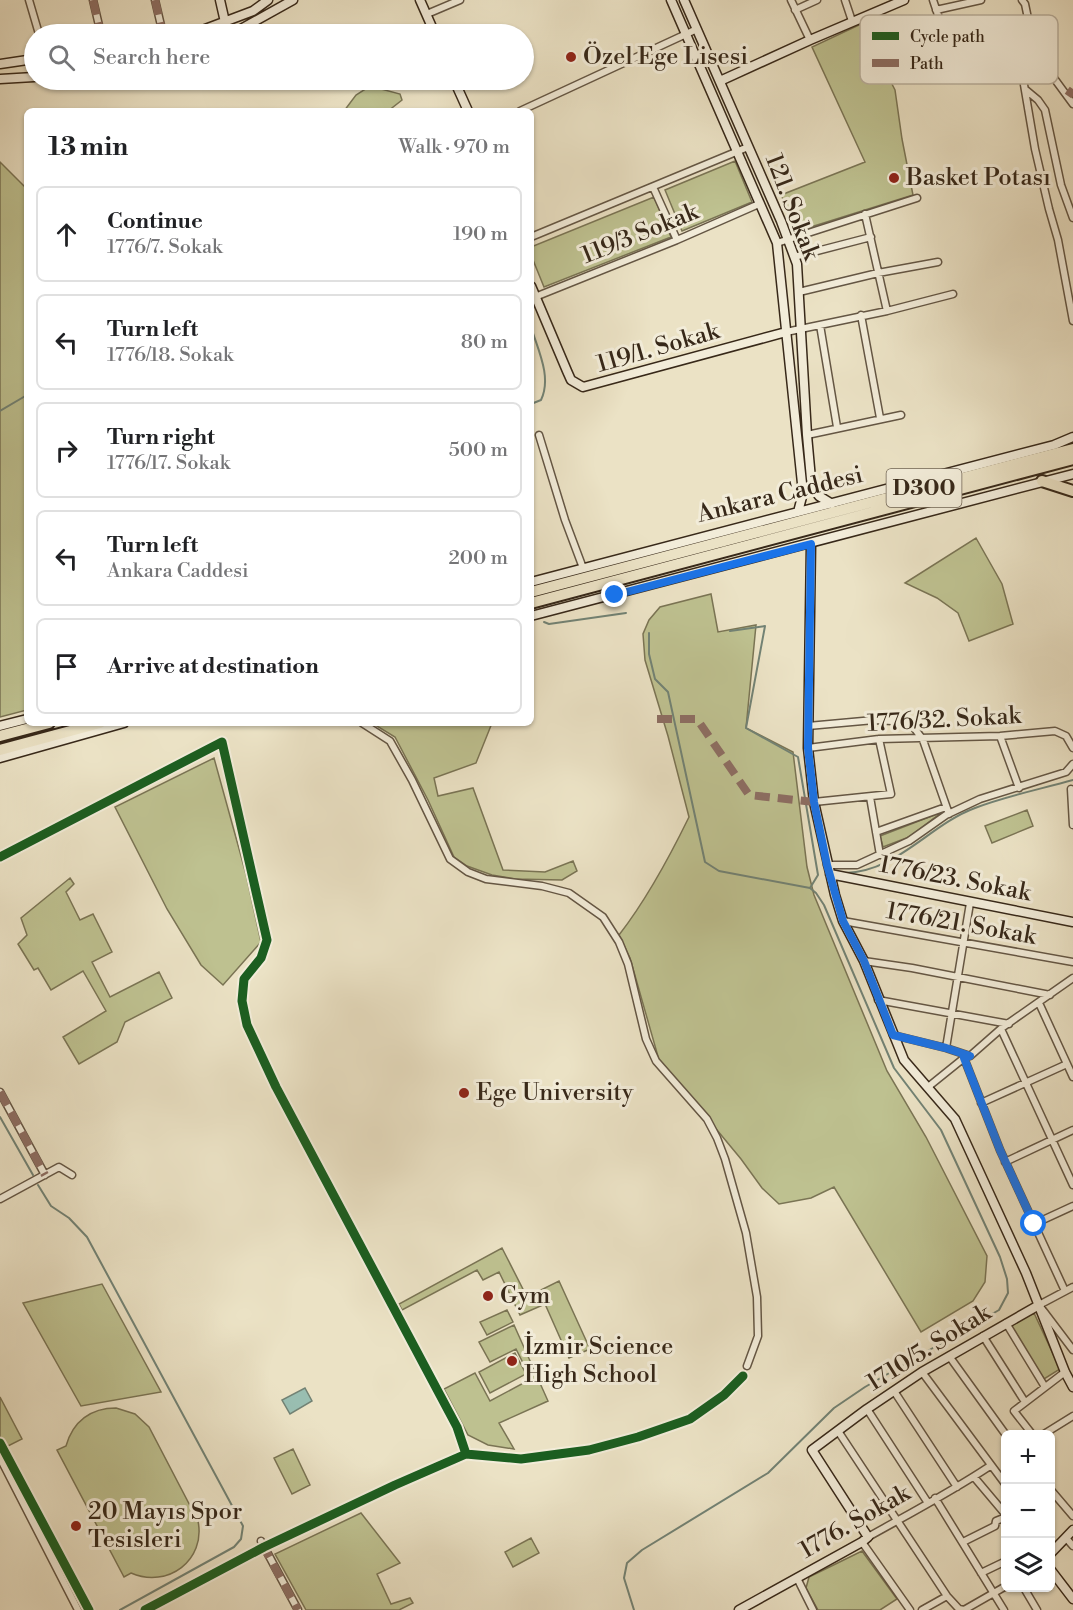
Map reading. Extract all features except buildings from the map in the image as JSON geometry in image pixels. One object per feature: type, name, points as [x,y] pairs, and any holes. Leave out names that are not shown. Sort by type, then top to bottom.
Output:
[{"type":"highway","name":"Ankara Caddesi","points":[[534,602],[1073,448]]},
{"type":"highway","name":"Ankara Caddesi","points":[[534,591],[1073,459]]},
{"type":"highway","points":[[1042,481],[1073,491]]},
{"type":"highway","points":[[0,736],[38,726]]},
{"type":"highway","points":[[0,750],[89,726]]},
{"type":"highway","points":[[58,742],[92,726]]},
{"type":"street","points":[[29,0],[36,24]]},
{"type":"street","points":[[93,0],[99,24]]},
{"type":"street","points":[[155,0],[161,24]]},
{"type":"street","points":[[220,0],[225,22]]},
{"type":"street","points":[[220,24],[253,10],[268,0]]},
{"type":"street","points":[[250,24],[293,0]]},
{"type":"street","points":[[420,0],[431,24]]},
{"type":"street","points":[[427,14],[460,0]]},
{"type":"street","name":"121. Sokak","points":[[671,0],[777,243],[803,493],[798,512]]},
{"type":"street","name":"121. Sokak","points":[[684,0],[797,264],[811,479],[814,490],[819,496],[832,504]]},
{"type":"street","points":[[791,0],[810,40]]},
{"type":"street","points":[[795,9],[817,0]]},
{"type":"street","points":[[844,0],[852,21]]},
{"type":"street","points":[[867,15],[904,0]]},
{"type":"street","points":[[933,0],[938,15]]},
{"type":"street","points":[[936,10],[981,0]]},
{"type":"street","points":[[1022,0],[1027,15]]},
{"type":"street","points":[[720,81],[860,18]]},
{"type":"street","points":[[527,108],[697,29]]},
{"type":"street","points":[[0,64],[24,60]]},
{"type":"street","points":[[0,79],[24,78]]},
{"type":"street","points":[[1058,83],[1073,104]]},
{"type":"street","points":[[1025,84],[1035,149],[1048,209],[1058,240],[1073,321]]},
{"type":"street","points":[[459,90],[467,108]]},
{"type":"street","points":[[1026,90],[1038,100],[1045,110],[1061,185],[1073,218]]},
{"type":"street","points":[[1068,96],[1073,90]]},
{"type":"street","points":[[534,236],[748,147]]},
{"type":"street","points":[[654,187],[677,240]]},
{"type":"street","points":[[777,243],[917,198]]},
{"type":"street","name":"119/3 Sokak","points":[[535,297],[677,240],[759,204]]},
{"type":"street","points":[[865,214],[887,311]]},
{"type":"street","points":[[794,256],[872,237]]},
{"type":"street","points":[[799,292],[878,273],[938,262]]},
{"type":"street","points":[[786,332],[887,311],[953,294]]},
{"type":"street","name":"119/1. Sokak","points":[[535,297],[567,371],[572,380],[583,387],[786,332]]},
{"type":"street","points":[[861,315],[880,418]]},
{"type":"street","points":[[820,325],[837,427]]},
{"type":"street","points":[[807,435],[901,415]]},
{"type":"street","points":[[539,435],[565,520],[583,568]]},
{"type":"street","name":"Ankara Caddesi","points":[[534,581],[1054,445],[1073,437]]},
{"type":"street","points":[[534,615],[1073,474]]},
{"type":"street","points":[[811,544],[808,748],[814,802],[827,865],[843,921],[864,961],[903,1060],[955,1119],[1026,1273],[1073,1387]]},
{"type":"street","points":[[0,726],[24,720]]},
{"type":"street","points":[[808,726],[874,720],[910,722],[923,740],[948,810]]},
{"type":"street","points":[[0,758],[114,726]]},
{"type":"street","points":[[367,726],[390,741],[412,780],[450,859],[468,872],[486,879],[542,886],[568,893],[603,917],[619,942],[628,964],[646,1039],[656,1061],[707,1119],[725,1159],[747,1233],[757,1297],[758,1336],[747,1366]]},
{"type":"street","name":"1776/32. Sokak","points":[[808,748],[879,740],[923,740],[1055,731],[1066,736],[1073,748]]},
{"type":"street","points":[[1000,736],[1019,788]]},
{"type":"street","points":[[814,802],[891,795],[879,740]]},
{"type":"street","points":[[0,857],[222,742],[267,940],[261,958],[244,979],[242,1001],[247,1025],[278,1091],[457,1427],[466,1454]]},
{"type":"street","points":[[876,832],[1019,788],[1066,771],[1073,764]]},
{"type":"street","points":[[1071,789],[1073,825]]},
{"type":"street","points":[[870,797],[880,855]]},
{"type":"street","points":[[827,865],[857,865],[880,855],[909,841],[948,810]]},
{"type":"street","name":"1776/23. Sokak","points":[[830,874],[1073,922]]},
{"type":"street","points":[[946,1048],[970,903]]},
{"type":"street","name":"1776/21. Sokak","points":[[843,921],[1073,962]]},
{"type":"street","points":[[864,961],[1050,995]]},
{"type":"street","points":[[928,1087],[1001,1029],[1073,978]]},
{"type":"street","points":[[878,999],[1009,1024]]},
{"type":"street","points":[[1039,1003],[1073,1077]]},
{"type":"street","points":[[1001,1029],[1073,1185]]},
{"type":"street","points":[[893,1035],[946,1048],[967,1057],[981,1103],[1005,1162],[1065,1291]]},
{"type":"street","points":[[981,1103],[1067,1064]]},
{"type":"street","points":[[0,1092],[45,1175]]},
{"type":"street","points":[[1005,1162],[1073,1130]]},
{"type":"street","points":[[0,1199],[59,1167],[72,1174]]},
{"type":"street","points":[[1034,1224],[1073,1206]]},
{"type":"street","name":"1710/5. Sokak","points":[[865,1540],[812,1450],[922,1372],[1073,1287]]},
{"type":"street","points":[[1039,1305],[1073,1350]]},
{"type":"street","points":[[1006,1323],[1045,1387]]},
{"type":"street","points":[[983,1336],[1025,1402]]},
{"type":"street","points":[[949,1356],[1001,1430]]},
{"type":"street","points":[[922,1372],[1004,1484]]},
{"type":"street","points":[[1029,1430],[1014,1411],[1065,1372]]},
{"type":"street","points":[[144,1610],[262,1544],[466,1454],[522,1459],[589,1450],[638,1437],[690,1419],[724,1395],[742,1376]]},
{"type":"street","points":[[894,1391],[957,1487]]},
{"type":"street","points":[[867,1409],[928,1503]]},
{"type":"street","points":[[1050,1430],[1073,1416]]},
{"type":"street","points":[[838,1431],[947,1596],[961,1610],[1001,1588]]},
{"type":"street","points":[[0,1443],[2,1456],[78,1610]]},
{"type":"street","points":[[2,1456],[89,1610]]},
{"type":"street","name":"1776. Sokak","points":[[739,1610],[865,1540],[990,1466]]},
{"type":"street","points":[[974,1477],[1001,1511]]},
{"type":"street","points":[[1055,1495],[1073,1516]]},
{"type":"street","points":[[935,1498],[1004,1610]]},
{"type":"street","points":[[963,1542],[995,1526],[996,1521],[1001,1518]]},
{"type":"street","points":[[1055,1546],[1073,1530]]},
{"type":"street","points":[[1066,1538],[1073,1546]]},
{"type":"street","points":[[865,1540],[910,1610]]},
{"type":"street","points":[[262,1544],[297,1610]]},
{"type":"street","points":[[981,1573],[1001,1565]]},
{"type":"street","points":[[1055,1576],[1073,1599]]},
{"type":"street","points":[[797,1578],[813,1610]]},
{"type":"street","points":[[1027,1592],[1037,1610]]},
{"type":"street","points":[[922,1610],[947,1596]]},
{"type":"green space","points":[[860,24],[860,84],[892,84],[895,90],[913,195],[798,231],[781,195],[865,162],[812,47]]},
{"type":"green space","points":[[364,90],[385,90],[400,94],[402,100],[392,108],[346,108],[356,95]]},
{"type":"green space","points":[[735,161],[752,202],[682,231],[665,190]]},
{"type":"green space","points":[[0,162],[24,186],[24,711],[0,717]]},
{"type":"green space","points":[[654,197],[671,237],[544,287],[534,262],[534,246]]},
{"type":"green space","points":[[976,538],[1002,584],[1013,624],[969,641],[958,613],[937,598],[905,583]]},
{"type":"green space","points":[[711,594],[718,632],[756,625],[746,728],[793,752],[807,867],[814,895],[887,1071],[926,1137],[987,1256],[985,1282],[973,1301],[921,1332],[834,1187],[811,1198],[779,1204],[762,1188],[741,1159],[659,1060],[630,958],[619,935],[657,878],[689,817],[645,660],[643,634],[649,620],[660,607]]},
{"type":"green space","points":[[377,726],[491,726],[476,763],[434,778],[438,796],[473,788],[503,870],[545,872],[573,861],[577,871],[562,880],[515,879],[492,875],[467,866],[454,857],[428,800],[395,737]]},
{"type":"green space","points":[[214,758],[246,874],[261,942],[223,985],[201,965],[167,909],[115,807]]},
{"type":"green space","points":[[1027,810],[1033,826],[992,843],[985,826]]},
{"type":"green space","points":[[942,812],[909,837],[883,847],[880,836]]},
{"type":"green space","points":[[70,878],[74,884],[66,892],[80,920],[93,914],[112,952],[92,962],[110,997],[159,972],[172,998],[125,1022],[117,1042],[79,1064],[63,1037],[106,1011],[83,971],[51,990],[38,968],[34,970],[18,944],[27,935],[21,918]]},
{"type":"green space","points":[[502,1248],[527,1297],[559,1281],[590,1349],[569,1358],[545,1304],[520,1315],[499,1272],[483,1280],[477,1270],[402,1310],[399,1304]]},
{"type":"green space","points":[[102,1284],[161,1392],[81,1406],[23,1303]]},
{"type":"green space","points":[[507,1310],[513,1322],[487,1335],[480,1322]]},
{"type":"green space","points":[[1034,1313],[1060,1369],[1044,1379],[1009,1325]]},
{"type":"green space","points":[[514,1325],[548,1401],[499,1423],[514,1449],[488,1445],[468,1435],[444,1389],[475,1373],[490,1401],[531,1379],[516,1349],[490,1362],[479,1342]]},
{"type":"green space","points":[[515,1353],[526,1374],[490,1393],[479,1372]]},
{"type":"green space","points":[[0,1397],[22,1439],[6,1447],[0,1436]]},
{"type":"green space","points":[[116,1408],[135,1414],[149,1427],[198,1521],[199,1535],[196,1548],[190,1559],[171,1574],[145,1577],[131,1573],[124,1577],[57,1450],[66,1446],[78,1423],[91,1413]]},
{"type":"green space","points":[[293,1449],[310,1485],[292,1494],[274,1458]]},
{"type":"green space","points":[[361,1513],[400,1563],[377,1574],[391,1604],[410,1598],[413,1603],[399,1610],[306,1610],[275,1554]]},
{"type":"green space","points":[[531,1538],[539,1553],[513,1567],[505,1552]]},
{"type":"green space","points":[[862,1551],[897,1599],[880,1610],[818,1610],[806,1588],[809,1577]]},
{"type":"water","points":[[305,1388],[312,1401],[290,1414],[282,1400]]},
{"type":"waterway","points":[[534,336],[545,373],[541,400],[534,403]]},
{"type":"waterway","points":[[0,411],[24,397]]},
{"type":"waterway","points":[[544,622],[549,624],[626,613]]},
{"type":"waterway","points":[[730,631],[765,626],[746,728],[798,757],[818,875],[810,888]]},
{"type":"waterway","points":[[634,1610],[624,1578],[627,1563],[642,1550],[768,1473],[834,1408],[865,1387],[999,1310],[1008,1293],[1007,1279],[1000,1257],[941,1130],[894,1068],[824,905],[816,893],[810,888],[719,871],[705,862],[668,692],[655,679],[649,654],[649,633]]},
{"type":"waterway","points":[[845,873],[864,871],[881,865],[943,825],[975,808],[1073,780]]},
{"type":"waterway","points":[[0,1117],[33,1175]]},
{"type":"waterway","points":[[38,1185],[51,1206],[69,1218],[87,1237],[243,1526],[241,1539],[234,1547],[120,1610]]},
{"type":"marked path","points":[[93,0],[99,24]]},
{"type":"marked path","points":[[155,0],[161,24]]},
{"type":"marked path","points":[[1068,96],[1073,89]]},
{"type":"marked path","points":[[657,719],[697,719],[749,795],[814,802]]},
{"type":"marked path","points":[[0,1092],[45,1175]]},
{"type":"marked path","points":[[262,1544],[298,1610]]},
{"type":"cycle path","points":[[0,857],[222,742],[267,940],[261,958],[244,979],[242,1001],[247,1025],[276,1087],[457,1427],[466,1454]]},
{"type":"cycle path","points":[[145,1610],[264,1547],[466,1454],[521,1459],[589,1450],[638,1437],[690,1419],[724,1395],[743,1376]]},
{"type":"cycle path","points":[[0,1443],[89,1610]]},
{"type":"place","name":"Özel Ege Lisesi","points":[[571,57]]},
{"type":"place","name":"Basket Potası","points":[[894,178]]},
{"type":"place","name":"Ege University","points":[[464,1093]]},
{"type":"place","name":"Gym","points":[[488,1296]]},
{"type":"place","name":"İzmir Science High School","points":[[512,1361]]},
{"type":"place","name":"20 Mayıs Spor Tesisleri","points":[[76,1526]]},
{"type":"route","points":[[615,595],[811,544],[808,748],[814,802],[827,865],[843,921],[864,961],[893,1035],[970,1056],[964,1058],[982,1107],[1034,1224]]}]
